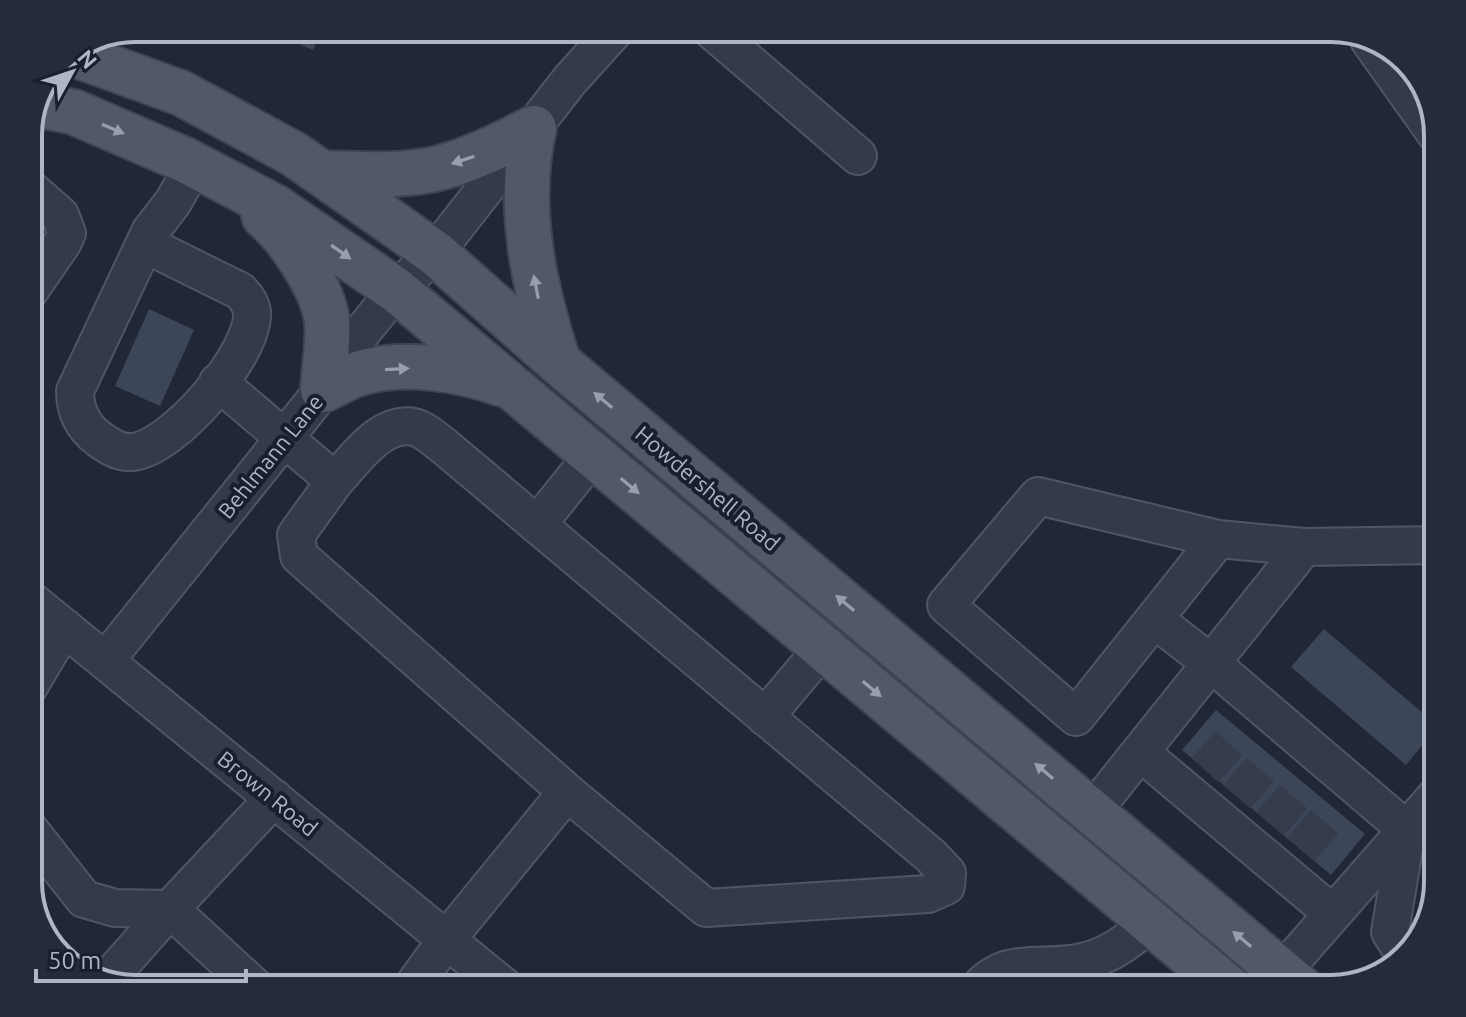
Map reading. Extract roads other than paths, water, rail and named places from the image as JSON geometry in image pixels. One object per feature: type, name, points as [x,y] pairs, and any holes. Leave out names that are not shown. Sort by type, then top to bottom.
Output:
[{"type":"main road","name":"Howdershell Road","points":[[84,58],[181,93],[294,154],[435,253],[558,362],[1286,975]]},
{"type":"main road","points":[[47,107],[74,112],[208,172],[275,207],[396,290],[1213,975]]},
{"type":"main road","points":[[322,173],[401,174],[437,169],[479,155],[534,128]]},
{"type":"main road","points":[[534,128],[529,151],[529,240],[540,306],[558,362]]},
{"type":"main road","points":[[208,172],[282,231],[310,276],[327,320],[323,390],[363,372],[423,368],[457,371],[512,387]]},
{"type":"street","name":"Behlmann Lane","points":[[106,660],[323,390],[338,362],[396,290],[435,253],[570,80],[604,42]]},
{"type":"street","points":[[725,42],[858,156]]},
{"type":"street","points":[[1381,57],[1421,114]]},
{"type":"street","points":[[145,244],[240,291],[250,302],[252,314],[247,338],[218,382],[176,430],[153,447],[131,453],[113,449],[83,423],[75,405],[75,391],[145,244],[208,172]]},
{"type":"street","points":[[42,199],[60,215],[67,233],[42,276]]},
{"type":"street","points":[[218,382],[335,481]]},
{"type":"street","points":[[416,427],[445,447],[931,856],[947,873],[946,886],[928,894],[706,908],[567,792],[299,556],[296,535],[335,481],[374,440],[391,428],[416,427]]},
{"type":"street","points":[[537,525],[593,455]]},
{"type":"street","points":[[1218,539],[1076,717],[946,605],[1038,496],[1218,539],[1304,547],[1424,545]]},
{"type":"street","points":[[1092,812],[1304,547]]},
{"type":"street","name":"Brown Road","points":[[42,609],[490,975]]},
{"type":"street","points":[[1154,619],[1212,664],[1251,718],[1346,798],[1407,830]]},
{"type":"street","points":[[42,664],[64,627]]},
{"type":"street","points":[[765,717],[823,648]]},
{"type":"street","points":[[1140,752],[1197,780],[1292,860],[1333,914]]},
{"type":"street","points":[[421,975],[567,792]]},
{"type":"street","points":[[114,972],[274,798]]},
{"type":"street","points":[[1295,975],[1333,914],[1424,810]]},
{"type":"street","points":[[1399,945],[1390,932],[1407,830]]},
{"type":"street","points":[[42,846],[84,899],[115,908],[170,909],[242,975]]},
{"type":"street","points":[[993,975],[1010,967],[1081,963],[1115,952],[1151,923]]},
{"type":"tunnel","points":[[1205,770],[1241,730]]},
{"type":"tunnel","points":[[1237,797],[1272,756]]},
{"type":"tunnel","points":[[1270,824],[1305,783]]},
{"type":"tunnel","points":[[1301,849],[1336,809]]}]
